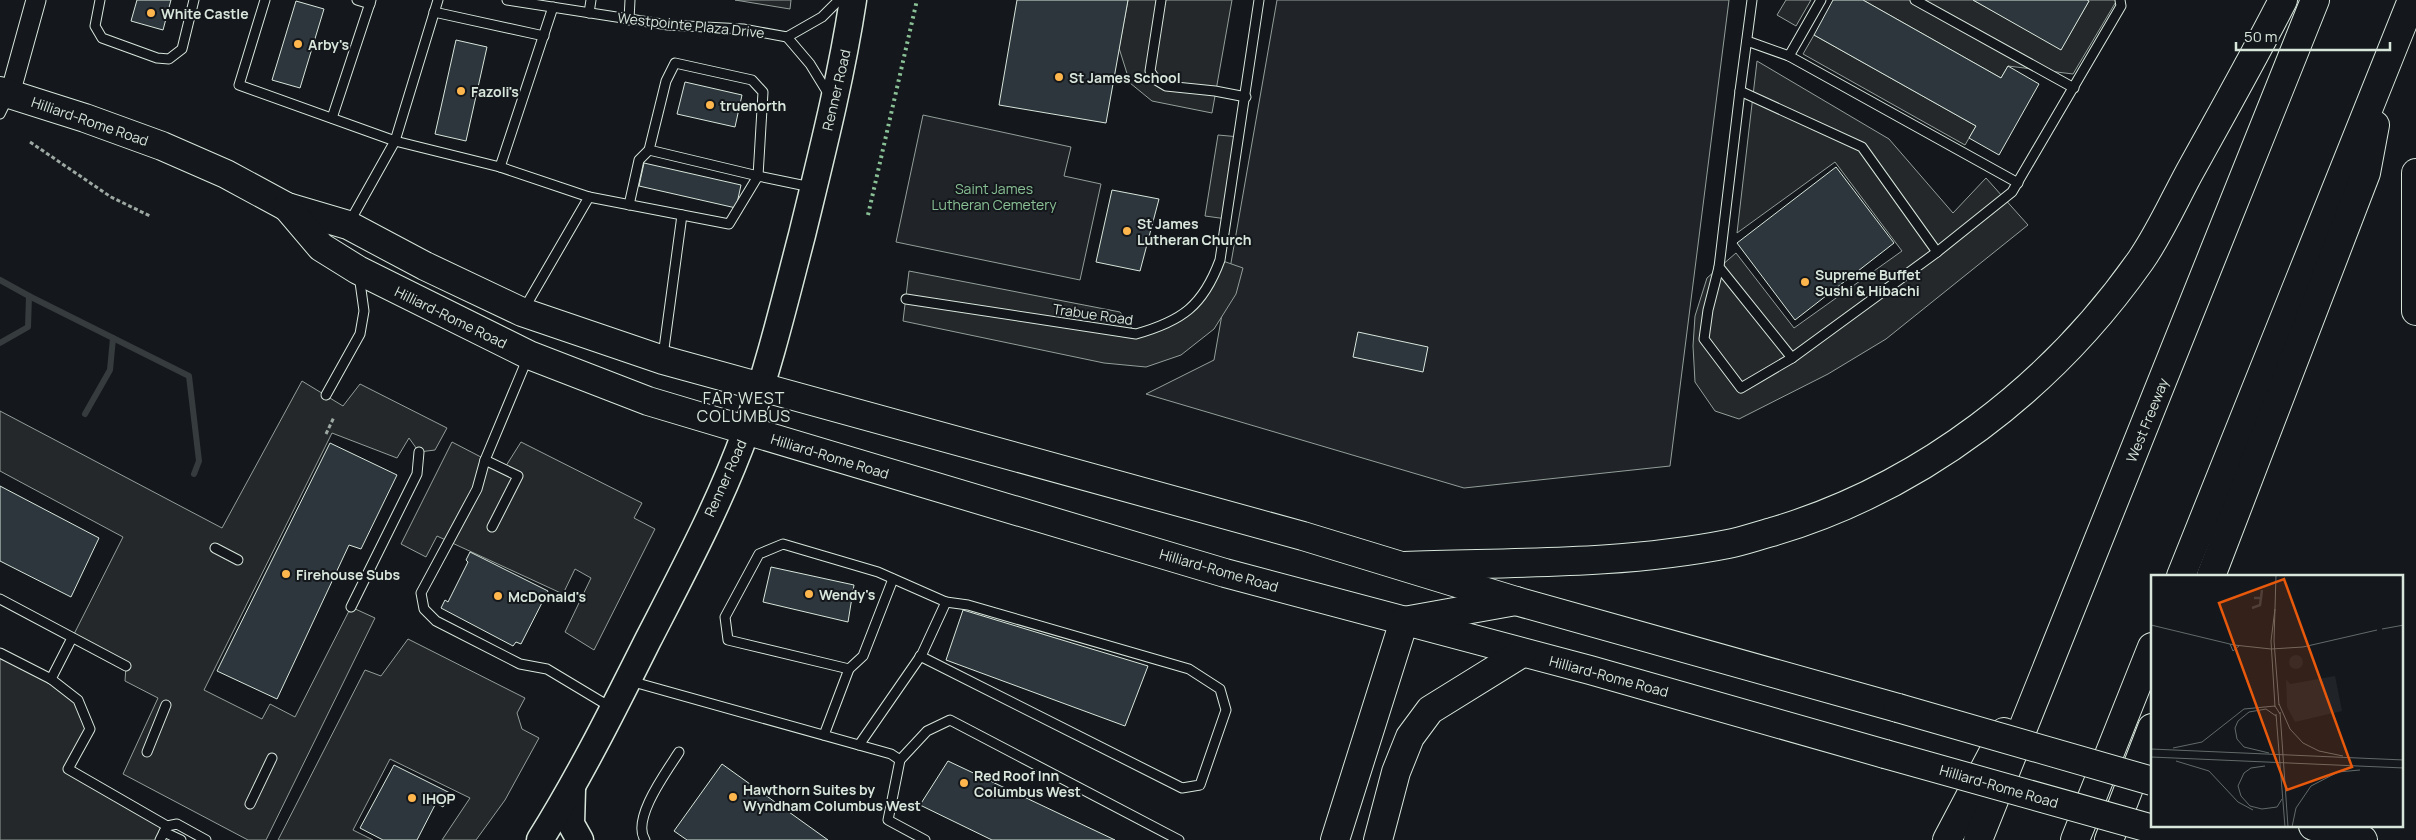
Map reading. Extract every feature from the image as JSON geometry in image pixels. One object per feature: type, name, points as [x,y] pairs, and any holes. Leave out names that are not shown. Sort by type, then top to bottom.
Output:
[{"type":"main road","name":"Renner Road","points":[[540,840],[572,786],[628,680],[704,526],[746,431],[779,322],[813,188],[843,64],[854,0]]},
{"type":"main road","points":[[1404,566],[1644,556],[1729,544],[1789,526],[1850,504],[1897,481],[1942,454],[2001,409],[2060,356],[2103,308],[2142,258],[2251,63],[2283,0]]},
{"type":"main road","name":"West Freeway","points":[[1978,840],[2315,0]]},
{"type":"main road","points":[[2181,575],[2412,0]]},
{"type":"main road","points":[[2211,575],[2366,173],[2386,65]]},
{"type":"main road","name":"Hilliard-Rome Road","points":[[3,100],[85,118],[162,146],[226,174],[287,207],[348,225],[425,266],[522,312],[663,360],[1303,536],[1516,601],[2151,781]]},
{"type":"main road","points":[[2416,173],[2416,311]]},
{"type":"main road","name":"Hilliard-Rome Road","points":[[287,207],[321,247],[358,270],[529,355],[648,401],[1225,573],[1522,653],[2192,840]]},
{"type":"main road","points":[[1947,840],[2081,584]]},
{"type":"main road","points":[[1335,840],[1404,621],[1516,601]]},
{"type":"main road","points":[[2075,840],[2151,650]]},
{"type":"main road","points":[[1378,840],[1396,772],[1410,737],[1430,710],[1522,653]]},
{"type":"main road","points":[[2109,840],[2151,731]]},
{"type":"main road","points":[[572,786],[571,824],[580,840]]},
{"type":"main road","points":[[2320,828],[2363,840]]},
{"type":"street","points":[[3,100],[36,0]]},
{"type":"lane","points":[[100,0],[95,26],[102,38],[158,58],[169,60],[182,50],[194,0]]},
{"type":"lane","points":[[265,0],[239,85],[395,141],[500,167],[589,197],[628,205],[729,224],[758,176],[763,92],[752,80],[675,63],[666,81],[649,150],[638,160],[628,205]]},
{"type":"lane","points":[[332,118],[371,2],[357,0]]},
{"type":"lane","points":[[348,225],[395,141],[438,0]]},
{"type":"lane","name":"Westpointe Plaza Drive","points":[[507,0],[629,20],[668,25],[743,29],[787,37]]},
{"type":"lane","points":[[589,13],[591,0]]},
{"type":"lane","points":[[629,20],[630,0]]},
{"type":"lane","points":[[834,102],[810,64],[787,37],[822,17],[839,0]]},
{"type":"lane","points":[[1161,0],[1150,71],[1156,80],[1166,86],[1215,91],[1246,97]]},
{"type":"lane","name":"Trabue Road","points":[[906,299],[1136,334],[1165,326],[1193,307],[1212,283],[1220,260],[1246,97],[1259,0]]},
{"type":"lane","points":[[1752,0],[1719,267],[1708,310],[1704,339],[1741,388],[1792,358],[1937,252],[2012,192],[2121,6],[2120,0]]},
{"type":"lane","points":[[1789,56],[1821,0]]},
{"type":"lane","points":[[1915,0],[2074,88]]},
{"type":"lane","points":[[500,167],[553,8]]},
{"type":"lane","points":[[434,12],[544,36]]},
{"type":"lane","points":[[1747,41],[1789,56],[2018,183]]},
{"type":"lane","points":[[1740,91],[1862,147],[1937,252]]},
{"type":"lane","points":[[649,150],[813,188]]},
{"type":"lane","points":[[522,312],[589,197]]},
{"type":"lane","points":[[663,360],[682,215]]},
{"type":"lane","points":[[1719,267],[1792,358]]},
{"type":"lane","points":[[326,395],[360,334],[364,311],[358,270]]},
{"type":"lane","points":[[529,355],[485,460],[476,490],[421,593],[424,609],[436,620],[520,664],[547,669],[613,708]]},
{"type":"lane","points":[[351,607],[417,474],[419,452]]},
{"type":"lane","points":[[485,460],[518,476],[492,527]]},
{"type":"lane","points":[[849,670],[728,640],[724,616],[759,554],[783,544],[893,579],[946,602],[968,605],[1189,669],[1220,690],[1226,710],[1200,785],[1182,788],[920,656]]},
{"type":"lane","points":[[215,548],[238,560]]},
{"type":"lane","points":[[824,735],[849,670],[863,656],[893,579]]},
{"type":"lane","points":[[0,599],[126,666]]},
{"type":"lane","points":[[859,745],[920,656],[946,602]]},
{"type":"lane","points":[[51,679],[72,638]]},
{"type":"lane","points":[[0,653],[51,679],[78,700],[90,729],[68,769],[163,833],[180,840]]},
{"type":"lane","points":[[628,680],[890,754],[900,760]]},
{"type":"lane","points":[[147,752],[166,705]]},
{"type":"lane","points":[[925,840],[888,820],[900,760],[927,731],[950,720],[1179,840]]},
{"type":"lane","points":[[645,840],[642,835],[641,820],[679,752]]},
{"type":"lane","points":[[250,804],[272,758]]},
{"type":"lane","points":[[163,833],[177,824],[206,840]]},
{"type":"path","points":[[30,142],[111,197],[150,216]]},
{"type":"path","points":[[326,434],[334,417]]},
{"type":"green space","points":[[1277,0],[1729,0],[1670,466],[1464,488],[1146,394],[1214,360]]},
{"type":"green space","name":"Saint James Lutheran Cemetery","points":[[923,115],[1071,147],[1064,176],[1101,184],[1080,280],[896,242]]},
{"type":"shaded area","points":[[735,0],[791,0],[790,9]]},
{"type":"shaded area","points":[[1128,0],[1232,0],[1212,113],[1152,101],[1130,83],[1119,48]]},
{"type":"shaded area","points":[[1786,0],[1811,0],[1796,26],[1777,15]]},
{"type":"shaded area","points":[[1863,0],[1973,0],[2061,49],[2089,1],[2087,0],[2117,0],[2073,74],[2008,66],[2001,78]]},
{"type":"shaded area","points":[[1814,35],[1976,126],[1965,145],[1803,54]]},
{"type":"shaded area","points":[[1757,61],[1889,139],[1953,213],[1986,178],[2028,225],[1886,339],[1828,374],[1739,419],[1715,411],[1695,382],[1693,346],[1695,316],[1707,278],[1736,253],[1794,328],[1902,251],[1835,162],[1737,233]]},
{"type":"shaded area","points":[[1218,135],[1240,137],[1227,219],[1205,216]]},
{"type":"shaded area","points":[[1220,260],[1243,268],[1236,294],[1214,329],[1181,355],[1146,367],[1104,363],[903,321],[909,271],[1120,312],[1136,334],[1193,307]]},
{"type":"shaded area","points":[[302,381],[343,406],[360,384],[447,428],[435,450],[419,452],[409,438],[397,458],[332,433],[204,690],[262,719],[270,704],[295,717],[351,607],[375,618],[266,840],[248,840],[123,774],[158,698],[125,681],[126,666],[72,638],[123,537],[0,471],[0,411],[222,528]]},
{"type":"shaded area","points":[[452,442],[504,469],[521,442],[642,503],[634,518],[655,529],[594,650],[565,632],[591,578],[575,569],[563,594],[437,536],[426,557],[401,544]]},
{"type":"shaded area","points":[[408,639],[525,698],[517,713],[522,729],[539,738],[505,800],[476,840],[442,840],[470,798],[390,759],[353,830],[373,840],[278,840],[365,670],[381,676]]},
{"type":"shaded area","points":[[0,653],[78,700],[90,729],[68,769],[167,826],[160,840],[0,840]]},
{"type":"building","name":"White Castle","points":[[137,0],[171,0],[163,30],[131,21]]},
{"type":"building","name":"St James School","points":[[1017,0],[1128,0],[1106,123],[999,105]]},
{"type":"building","points":[[1833,0],[1863,0],[2001,78],[2008,66],[2039,84],[1999,155],[1969,138],[1976,126],[1814,35]]},
{"type":"building","points":[[1973,0],[2087,0],[2089,1],[2061,50]]},
{"type":"building","name":"Arby's","points":[[296,1],[324,9],[300,88],[272,80]]},
{"type":"building","name":"Fazoli's","points":[[456,40],[487,47],[466,141],[435,134]]},
{"type":"building","name":"truenorth","points":[[685,82],[742,95],[735,127],[677,114]]},
{"type":"building","points":[[644,163],[741,185],[736,208],[639,186]]},
{"type":"building","name":"Supreme Buffet Sushi & Hibachi","points":[[1836,167],[1894,243],[1795,320],[1737,243]]},
{"type":"building","name":"St James Lutheran Church","points":[[1112,190],[1159,199],[1140,271],[1096,262]]},
{"type":"building","points":[[1358,332],[1428,347],[1423,372],[1353,357]]},
{"type":"building","points":[[330,443],[397,475],[361,549],[349,545],[277,699],[217,671]]},
{"type":"building","points":[[0,486],[99,538],[71,597],[0,561]]},
{"type":"building","name":"McDonald's","points":[[470,552],[548,591],[521,644],[516,642],[513,646],[441,608],[445,600],[448,602],[468,562],[466,560]]},
{"type":"building","name":"Wendy's","points":[[771,567],[854,585],[848,622],[763,602]]},
{"type":"building","points":[[963,610],[1148,666],[1125,726],[946,660]]},
{"type":"building","name":"Red Roof Inn Columbus West","points":[[948,761],[1115,840],[992,840],[920,805]]},
{"type":"building","name":"Hawthorn Suites by Wyndham Columbus West","points":[[722,764],[828,840],[687,840],[674,831]]},
{"type":"building","name":"IHOP","points":[[394,765],[450,793],[443,807],[436,803],[417,840],[383,840],[360,828]]},
{"type":"waterway","points":[[0,280],[29,296],[28,327],[0,343]]},
{"type":"waterway","points":[[29,296],[113,338],[110,370],[85,414]]},
{"type":"waterway","points":[[113,338],[189,376],[199,461],[194,474]]},
{"type":"hedge","points":[[868,215],[917,0]]},
{"type":"place","name":"White Castle","points":[[151,13]]},
{"type":"place","name":"Arby's","points":[[298,44]]},
{"type":"place","name":"St James School","points":[[1059,77]]},
{"type":"place","name":"Fazoli's","points":[[461,91]]},
{"type":"place","name":"truenorth","points":[[710,105]]},
{"type":"place","name":"St James Lutheran Church","points":[[1127,231]]},
{"type":"place","name":"Supreme Buffet Sushi & Hibachi","points":[[1805,282]]},
{"type":"place","name":"Firehouse Subs","points":[[286,574]]},
{"type":"place","name":"Wendy's","points":[[809,594]]},
{"type":"place","name":"McDonald's","points":[[498,596]]},
{"type":"place","name":"Red Roof Inn Columbus West","points":[[964,783]]},
{"type":"place","name":"Hawthorn Suites by Wyndham Columbus West","points":[[733,797]]},
{"type":"place","name":"IHOP","points":[[412,798]]},
{"type":"district","name":"FAR WEST COLUMBUS","points":[[744,407]]}]
